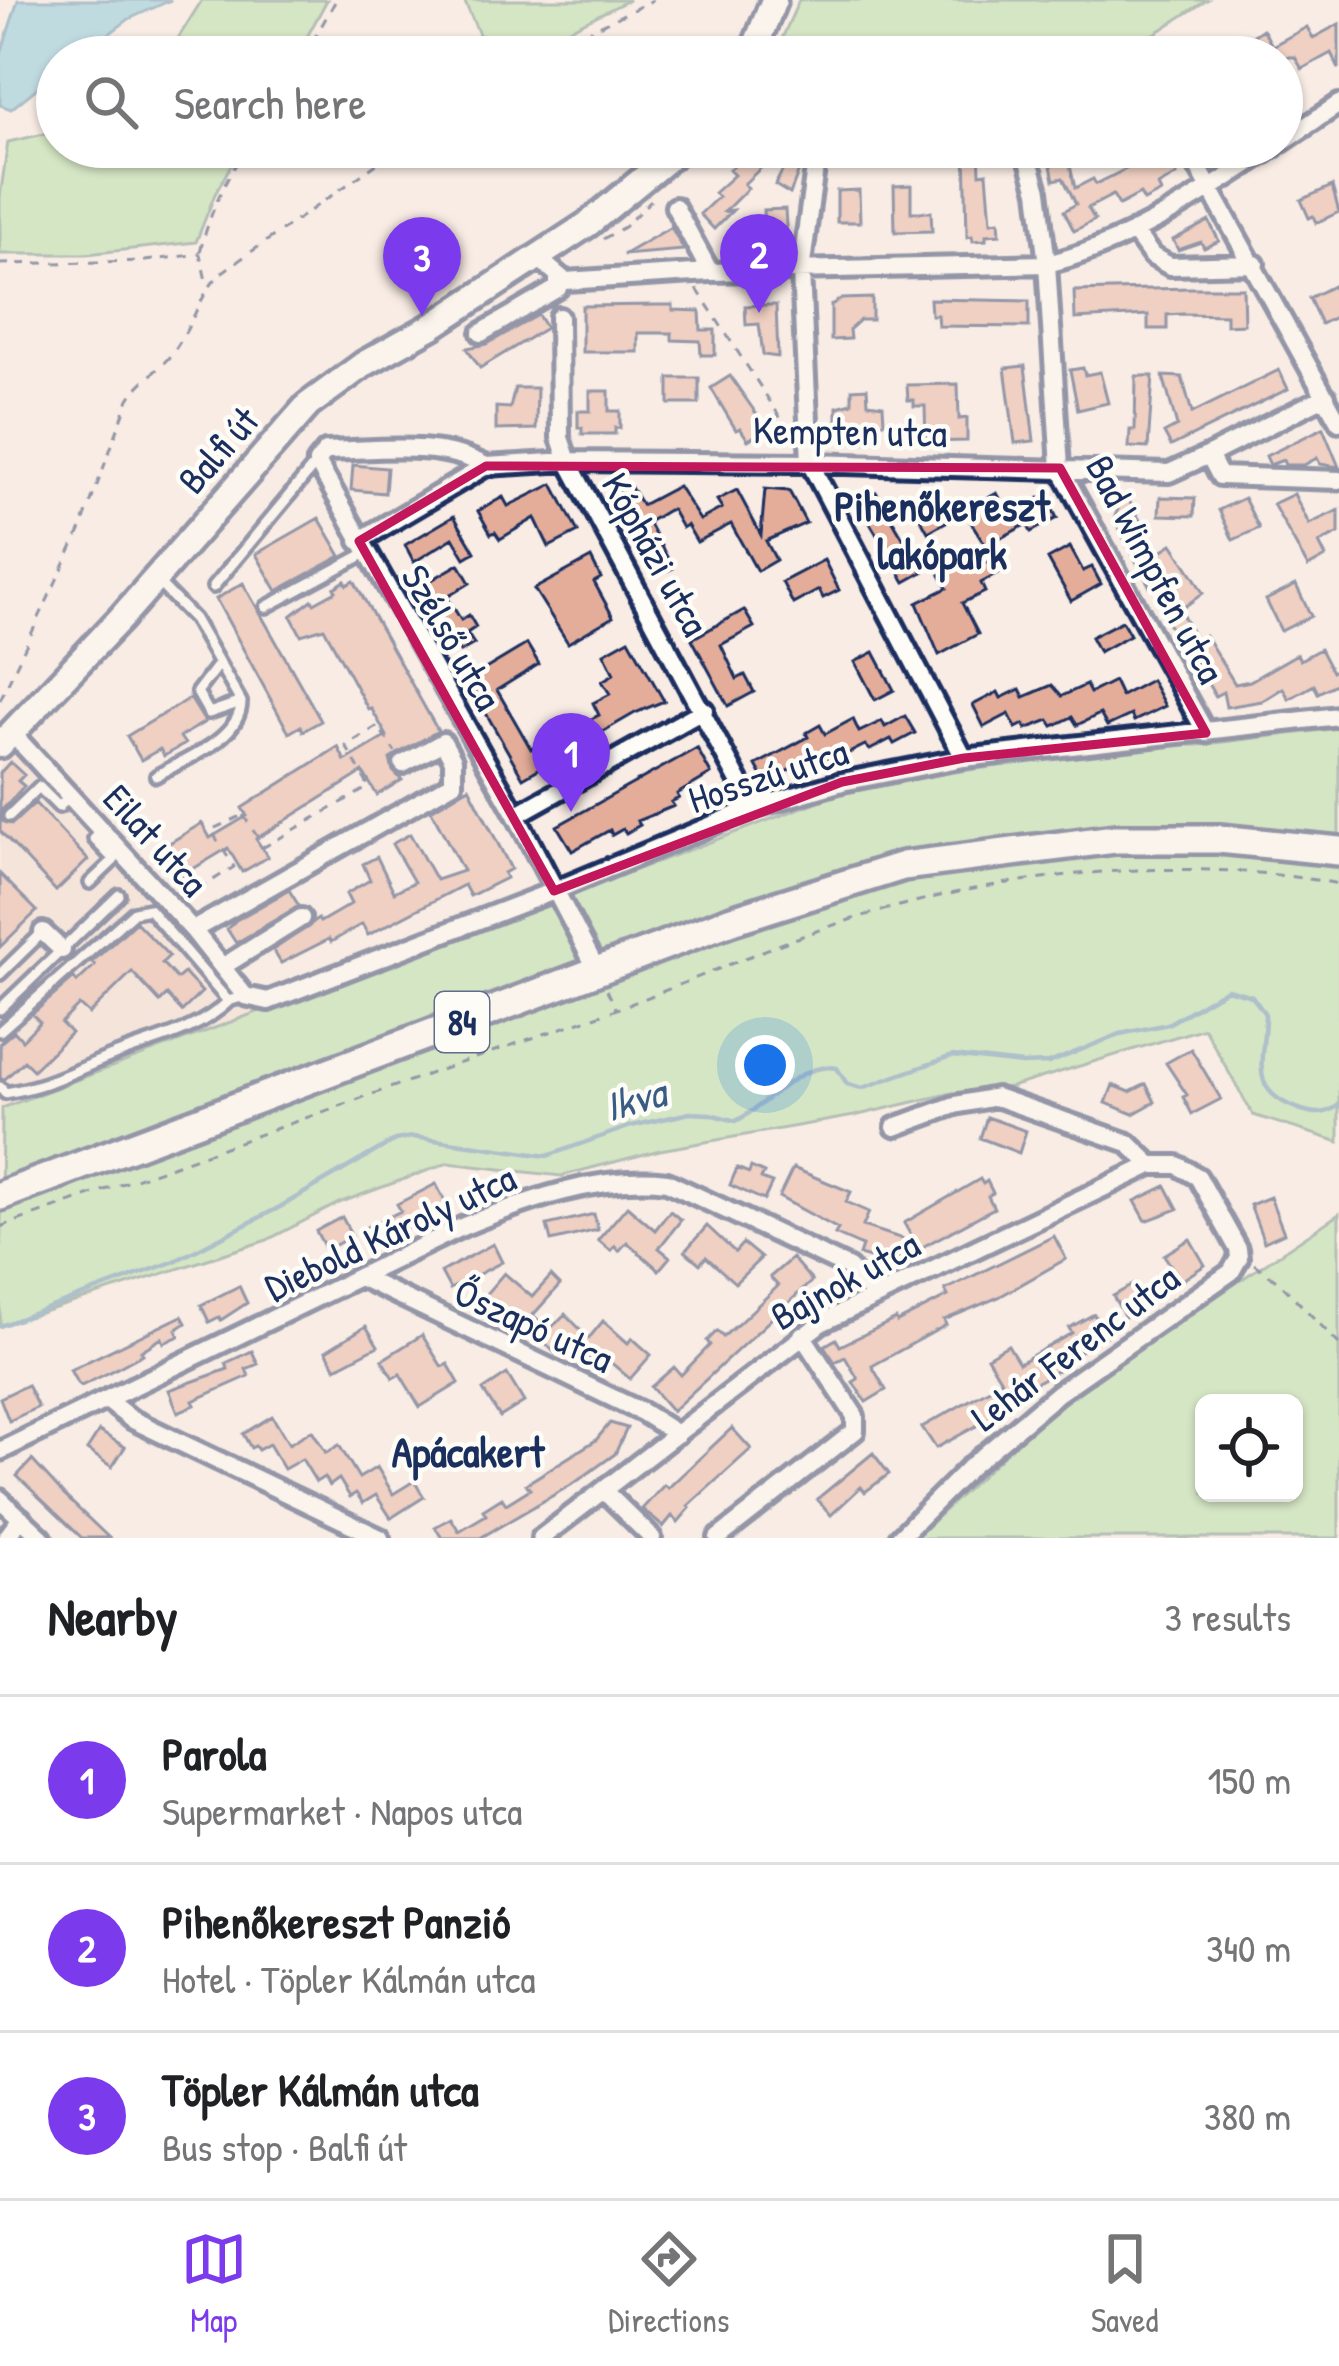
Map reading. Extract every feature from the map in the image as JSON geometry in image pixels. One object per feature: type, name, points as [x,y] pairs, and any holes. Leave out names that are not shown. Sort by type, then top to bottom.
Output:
[{"type":"main road","points":[[759,36],[774,0]]},
{"type":"main road","name":"Balfi út","points":[[6,739],[308,405],[364,364],[538,257],[658,168]]},
{"type":"main road","name":"84","points":[[0,1196],[821,889],[903,866],[976,854],[1162,838],[1219,838],[1339,851]]},
{"type":"street","points":[[1303,128],[1339,104]]},
{"type":"street","name":"Bad Wimpfen utca","points":[[1031,168],[1047,264],[1060,469],[1206,733]]},
{"type":"street","points":[[1199,168],[1339,422]]},
{"type":"street","points":[[482,333],[565,281],[710,272],[1047,264],[1134,231],[1242,168]]},
{"type":"street","points":[[814,169],[801,271],[810,463],[964,758]]},
{"type":"street","points":[[675,207],[710,272]]},
{"type":"street","points":[[1134,231],[1152,256],[1170,266],[1256,264]]},
{"type":"street","points":[[538,257],[558,283]]},
{"type":"street","name":"Kópházi utca","points":[[559,317],[560,438],[568,461],[754,808]]},
{"type":"street","name":"Kempten utca","points":[[363,547],[486,466],[568,461],[810,463],[1169,473],[1325,395]]},
{"type":"street","name":"Kempten utca","points":[[317,462],[326,451],[437,450],[465,454],[486,466]]},
{"type":"street","points":[[1209,455],[1220,476],[1339,480]]},
{"type":"street","name":"Szélső utca","points":[[317,462],[516,815],[598,972]]},
{"type":"street","points":[[516,815],[704,710]]},
{"type":"street","name":"Hosszú utca","points":[[237,998],[268,1001],[754,808],[842,782],[964,758],[1339,716]]},
{"type":"street","name":"Eilat utca","points":[[6,739],[153,873],[171,906],[222,967],[237,998]]},
{"type":"street","name":"Szélső utca","points":[[193,930],[453,783],[453,760],[442,742],[403,764]]},
{"type":"street","points":[[222,967],[301,918]]},
{"type":"street","points":[[44,932],[62,950]]},
{"type":"street","points":[[895,1127],[955,1105],[996,1097],[1127,1143],[1151,1165],[1177,1165],[1198,1177],[1238,1250]]},
{"type":"street","name":"Bajnok utca","points":[[541,1538],[802,1335],[874,1295],[1151,1165]]},
{"type":"street","name":"Diebold Károly utca","points":[[0,1451],[464,1226],[589,1187],[643,1179],[667,1182],[849,1268],[874,1295]]},
{"type":"street","name":"Lehár Ferenc utca","points":[[899,1538],[969,1468],[1058,1393],[1231,1272],[1238,1250]]},
{"type":"street","name":"Őszapó utca","points":[[362,1278],[642,1412],[677,1434]]},
{"type":"street","points":[[718,1538],[855,1431],[855,1416],[802,1335]]},
{"type":"street","points":[[108,1401],[131,1419],[380,1538]]},
{"type":"street","points":[[604,1492],[652,1538]]},
{"type":"street","points":[[0,1499],[42,1538]]},
{"type":"street","points":[[6,1538],[21,1518]]},
{"type":"lane","points":[[213,586],[317,462]]},
{"type":"lane","points":[[266,608],[363,547]]},
{"type":"lane","points":[[155,579],[194,619],[241,703],[226,734],[156,776]]},
{"type":"lane","points":[[219,663],[197,692],[203,703],[209,713],[241,703]]},
{"type":"lane","points":[[9,816],[39,787],[59,807],[70,795]]},
{"type":"lane","points":[[90,883],[114,860],[94,839],[103,831]]},
{"type":"lane","points":[[0,1009],[119,895]]},
{"type":"lane","points":[[0,1030],[134,912],[149,909],[237,998],[188,1030],[116,1054],[46,1086],[5,1093],[0,1087]]},
{"type":"lane","points":[[0,974],[44,932]]},
{"type":"path","points":[[316,36],[336,0]]},
{"type":"path","points":[[579,36],[652,0]]},
{"type":"path","points":[[0,700],[80,531],[129,399],[169,359],[201,309],[207,286],[200,254],[213,208],[236,168]]},
{"type":"path","points":[[207,286],[371,168]]},
{"type":"path","points":[[0,264],[200,254]]},
{"type":"path","points":[[686,273],[810,463]]},
{"type":"path","points":[[171,906],[234,867],[212,830],[243,813],[264,847],[369,787],[346,746],[378,726],[389,743]]},
{"type":"path","points":[[0,1227],[604,1014],[861,916],[1024,880],[1122,871],[1294,876],[1339,884]]},
{"type":"path","points":[[1238,1250],[1278,1281],[1339,1344]]},
{"type":"highlighted area","points":[[486,466],[1060,468],[1206,733],[964,758],[842,782],[554,891],[359,541]]},
{"type":"shaded area","points":[[39,745],[262,1013],[0,1109],[0,766],[12,755]]},
{"type":"green space","points":[[202,0],[327,0],[307,36],[180,36]]},
{"type":"green space","points":[[464,0],[629,0],[555,36],[480,36]]},
{"type":"green space","points":[[799,0],[1207,0],[1151,36],[783,36]]},
{"type":"green space","points":[[36,136],[36,168],[229,168],[196,242],[87,254],[0,254],[0,197],[8,142]]},
{"type":"green space","points":[[1339,728],[1339,1142],[1253,1115],[1204,1028],[1011,1087],[952,1093],[854,1116],[660,1150],[561,1176],[448,1163],[339,1203],[267,1240],[0,1326],[2,1108],[835,795],[940,774],[1152,745],[1198,745]]},
{"type":"green space","points":[[1339,1214],[1339,1538],[915,1538],[1062,1400]]},
{"type":"water","points":[[18,0],[171,0],[129,19],[106,36],[36,36],[36,89],[11,109],[0,105],[0,57]]},
{"type":"building","points":[[1339,24],[1339,69],[1331,53],[1303,68],[1303,36],[1290,36],[1307,27],[1313,38]]},
{"type":"building","points":[[761,168],[714,229],[700,214],[734,175],[729,170]]},
{"type":"building","points":[[784,168],[800,168],[790,194],[775,185]]},
{"type":"building","points":[[965,168],[980,168],[980,174],[987,173],[991,222],[999,221],[1000,234],[986,235],[986,240],[967,237]]},
{"type":"building","points":[[1051,168],[1071,168],[1075,188],[1093,179],[1096,184],[1128,168],[1173,168],[1177,175],[1144,201],[1140,194],[1119,205],[1113,195],[1088,208],[1095,220],[1074,231],[1064,211],[1076,204],[1063,178],[1054,180]]},
{"type":"building","points":[[911,185],[911,212],[931,212],[932,231],[895,232],[894,186]]},
{"type":"building","points":[[1332,186],[1339,212],[1316,223],[1301,200]]},
{"type":"building","points":[[859,190],[860,222],[837,222],[837,191]]},
{"type":"building","points":[[785,209],[787,241],[765,242],[763,210]]},
{"type":"building","points":[[1209,221],[1219,241],[1204,248],[1201,242],[1178,250],[1173,240]]},
{"type":"building","points":[[671,227],[684,250],[623,255]]},
{"type":"building","points":[[1333,286],[1339,315],[1321,324],[1309,298]]},
{"type":"building","points":[[1243,288],[1244,324],[1226,325],[1226,315],[1167,315],[1167,329],[1148,329],[1148,315],[1075,319],[1074,291]]},
{"type":"building","points":[[872,298],[872,320],[860,320],[849,330],[850,339],[831,340],[831,305],[841,299]]},
{"type":"building","points":[[930,299],[1029,301],[1029,327],[938,326]]},
{"type":"building","points":[[673,305],[673,310],[700,311],[701,330],[715,330],[715,355],[701,355],[700,341],[672,340],[672,333],[638,333],[638,352],[582,352],[582,306]]},
{"type":"building","points":[[776,305],[778,357],[763,355],[759,324],[746,325],[745,306]]},
{"type":"building","points":[[538,315],[546,328],[480,368],[467,348],[487,344]]},
{"type":"building","points":[[1025,366],[1034,441],[1015,443],[1005,368]]},
{"type":"building","points":[[1083,368],[1085,375],[1100,372],[1108,403],[1078,410],[1070,370]]},
{"type":"building","points":[[1279,370],[1288,389],[1171,446],[1164,433],[1177,426],[1163,376],[1182,377],[1192,413]]},
{"type":"building","points":[[730,376],[767,429],[748,440],[740,428],[736,430],[711,388]]},
{"type":"building","points":[[1136,376],[1153,376],[1148,448],[1129,447],[1130,430],[1135,430]]},
{"type":"building","points":[[669,378],[699,378],[699,404],[669,404]]},
{"type":"building","points":[[958,384],[959,419],[967,418],[967,441],[926,442],[925,406],[914,406],[914,400],[908,400],[907,385]]},
{"type":"building","points":[[515,388],[537,388],[536,429],[496,430],[496,407],[510,408]]},
{"type":"building","points":[[867,388],[868,403],[883,405],[884,422],[869,425],[870,442],[853,442],[853,425],[837,423],[837,407],[852,403],[852,389]]},
{"type":"building","points":[[590,391],[609,391],[609,411],[620,411],[620,428],[615,428],[615,434],[582,434],[578,428],[578,411],[590,411]]},
{"type":"building","points":[[1323,428],[1339,467],[1320,464],[1317,458],[1304,465],[1285,465],[1283,460],[1270,465],[1266,456]]},
{"type":"building","points":[[353,465],[387,468],[385,493],[351,490]]},
{"type":"building","points":[[553,484],[578,532],[549,547],[535,518],[500,539],[495,532],[491,534],[478,511],[503,497],[508,506]]},
{"type":"building","points":[[630,486],[642,505],[678,486],[700,520],[722,508],[717,500],[737,490],[761,535],[765,489],[789,491],[806,523],[766,541],[776,560],[757,571],[731,524],[697,542],[687,525],[682,528],[668,510],[648,522],[673,568],[662,573],[659,568],[653,571],[630,523],[615,504],[623,500],[619,492]]},
{"type":"building","points":[[938,491],[953,518],[928,532],[913,505]]},
{"type":"building","points":[[876,492],[923,572],[905,582],[858,503]]},
{"type":"building","points":[[997,493],[1009,515],[1045,495],[1057,518],[1031,532],[1027,524],[986,546],[964,511]]},
{"type":"building","points":[[1294,494],[1309,524],[1339,510],[1339,533],[1319,543],[1326,557],[1308,567],[1273,504]]},
{"type":"building","points":[[1127,497],[1158,553],[1172,544],[1194,577],[1203,593],[1180,610],[1196,641],[1205,635],[1235,684],[1250,681],[1297,654],[1300,660],[1320,649],[1332,672],[1339,668],[1339,682],[1318,693],[1314,685],[1289,699],[1283,688],[1262,701],[1226,707],[1223,692],[1215,696],[1177,629],[1173,632],[1163,614],[1169,610],[1154,584],[1150,587],[1122,535],[1115,503]]},
{"type":"building","points":[[1160,497],[1195,498],[1194,516],[1159,515]]},
{"type":"building","points":[[1244,498],[1259,528],[1233,540],[1219,510]]},
{"type":"building","points":[[454,516],[475,552],[465,558],[453,538],[414,562],[405,545]]},
{"type":"building","points":[[319,518],[341,556],[277,591],[256,554]]},
{"type":"building","points":[[1070,547],[1083,571],[1092,567],[1101,584],[1071,601],[1048,559]]},
{"type":"building","points":[[998,557],[1005,570],[981,583],[985,592],[962,603],[978,634],[939,655],[917,603],[947,588],[940,575],[967,562],[971,571]]},
{"type":"building","points":[[591,558],[601,578],[594,582],[613,617],[568,643],[534,589]]},
{"type":"building","points":[[824,560],[839,590],[823,598],[819,590],[793,604],[782,582]]},
{"type":"building","points":[[459,564],[470,583],[447,597],[461,620],[469,615],[476,627],[467,633],[474,644],[460,652],[457,647],[451,651],[418,588]]},
{"type":"building","points":[[345,581],[347,585],[354,581],[438,731],[390,759],[402,780],[377,795],[363,772],[256,839],[268,857],[242,872],[228,848],[176,879],[158,850],[202,823],[210,838],[247,816],[242,808],[338,747],[345,761],[387,736],[324,628],[301,635],[291,616]]},
{"type":"building","points":[[243,583],[321,721],[303,731],[301,726],[289,733],[216,599]]},
{"type":"building","points":[[1296,585],[1311,616],[1281,631],[1266,600]]},
{"type":"building","points":[[744,610],[754,627],[721,645],[737,679],[745,675],[754,692],[728,706],[692,639]]},
{"type":"building","points":[[1122,621],[1130,635],[1099,652],[1091,637]]},
{"type":"building","points":[[629,639],[664,701],[523,778],[467,680],[527,644],[539,664],[497,690],[531,749],[599,715],[593,703],[610,694],[602,681],[614,674],[604,653]]},
{"type":"building","points":[[874,652],[894,690],[875,700],[855,662]]},
{"type":"building","points":[[1151,680],[1165,706],[1134,721],[1131,715],[1107,726],[1100,714],[1077,725],[1072,717],[1053,726],[1049,720],[1016,728],[1009,714],[984,727],[973,705],[998,692],[1001,698],[1020,689],[1024,697],[1052,685],[1062,696],[1086,685],[1090,693],[1114,681],[1121,696]]},
{"type":"building","points":[[190,698],[205,722],[180,737],[185,744],[164,756],[160,749],[141,760],[127,736]]},
{"type":"building","points":[[905,716],[915,733],[894,744],[891,739],[870,750],[865,745],[843,756],[839,751],[816,763],[812,757],[766,783],[756,765],[808,737],[806,733],[820,725],[825,734],[853,719],[859,732],[882,721],[885,727]]},
{"type":"building","points":[[697,748],[711,774],[677,794],[679,798],[671,802],[674,806],[637,821],[640,825],[626,833],[623,829],[612,835],[610,830],[572,851],[557,826]]},
{"type":"building","points":[[10,762],[24,775],[18,781],[24,786],[2,810],[2,821],[12,824],[35,803],[88,860],[56,891],[0,831],[0,773]]},
{"type":"building","points":[[469,787],[511,869],[504,873],[506,878],[470,896],[464,885],[368,935],[362,924],[281,963],[273,950],[318,919],[351,904],[346,894],[370,880],[363,864],[377,857],[394,892],[414,882],[392,844],[410,834],[436,880],[463,871],[431,810]]},
{"type":"building","points":[[0,874],[37,911],[0,947]]},
{"type":"building","points":[[289,890],[299,906],[236,943],[227,929],[236,920]]},
{"type":"building","points":[[136,922],[169,956],[162,963],[177,979],[184,973],[202,992],[182,1011],[167,995],[160,1002],[132,972],[89,1014],[79,1005],[61,1023],[71,1033],[33,1070],[24,1061],[5,1079],[0,1078],[0,1043],[14,1031],[22,1040],[40,1022],[32,1014],[74,978],[77,982]]},
{"type":"building","points":[[1191,1049],[1221,1099],[1192,1114],[1183,1097],[1187,1095],[1166,1063]]},
{"type":"building","points":[[1146,1084],[1155,1102],[1133,1114],[1106,1103],[1113,1085],[1130,1092]]},
{"type":"building","points":[[987,1117],[1026,1131],[1019,1153],[980,1138]]},
{"type":"building","points":[[751,1167],[772,1183],[764,1200],[730,1185],[737,1168],[749,1173]]},
{"type":"building","points":[[793,1168],[851,1192],[846,1202],[869,1212],[863,1226],[915,1243],[904,1223],[980,1179],[983,1184],[987,1181],[993,1193],[988,1196],[994,1208],[891,1264],[859,1255],[862,1246],[779,1197]]},
{"type":"building","points":[[436,1184],[449,1209],[368,1247],[360,1230],[401,1211],[397,1204]]},
{"type":"building","points":[[1166,1186],[1178,1209],[1146,1221],[1135,1201]]},
{"type":"building","points":[[1270,1197],[1284,1233],[1264,1242],[1250,1205]]},
{"type":"building","points":[[627,1206],[655,1230],[670,1211],[681,1220],[659,1248],[670,1257],[659,1270],[627,1242],[619,1251],[615,1246],[611,1251],[598,1240]]},
{"type":"building","points":[[594,1214],[598,1230],[551,1241],[547,1225]]},
{"type":"building","points":[[342,1217],[352,1236],[326,1250],[316,1231]]},
{"type":"building","points":[[707,1226],[735,1252],[743,1243],[761,1258],[735,1283],[706,1257],[700,1264],[685,1251]]},
{"type":"building","points":[[1054,1236],[1066,1259],[999,1297],[944,1320],[946,1325],[872,1366],[886,1390],[866,1402],[845,1357],[835,1362],[824,1346],[836,1339],[840,1346],[897,1322],[948,1296],[945,1290]]},
{"type":"building","points":[[1190,1239],[1205,1265],[1181,1281],[1164,1255]]},
{"type":"building","points":[[493,1244],[502,1262],[450,1289],[441,1272]]},
{"type":"building","points":[[792,1258],[812,1281],[672,1411],[651,1387],[674,1367],[681,1375],[717,1331],[723,1337],[738,1324],[778,1286],[770,1277]]},
{"type":"building","points":[[504,1273],[532,1297],[551,1276],[560,1285],[533,1315],[549,1330],[565,1314],[589,1338],[603,1321],[651,1355],[630,1379],[601,1354],[593,1363],[568,1342],[556,1354],[526,1323],[515,1335],[505,1325],[513,1317],[496,1301],[482,1318],[472,1310]]},
{"type":"building","points":[[1136,1283],[1148,1303],[1125,1317],[1113,1296]]},
{"type":"building","points":[[239,1286],[247,1303],[209,1322],[201,1305]]},
{"type":"building","points":[[1094,1314],[1106,1336],[1065,1360],[1067,1365],[1030,1386],[1033,1391],[1000,1413],[936,1448],[922,1427],[1002,1382],[987,1357],[1008,1345],[1019,1363],[1072,1333],[1069,1328]]},
{"type":"building","points":[[182,1316],[186,1323],[176,1330],[179,1336],[164,1343],[162,1338],[110,1372],[81,1386],[77,1383],[70,1370]]},
{"type":"building","points":[[366,1326],[378,1346],[336,1368],[326,1351]]},
{"type":"building","points":[[422,1335],[442,1367],[448,1364],[459,1383],[420,1407],[400,1374],[393,1378],[382,1360]]},
{"type":"building","points":[[252,1351],[258,1364],[246,1369],[249,1376],[178,1412],[169,1390],[228,1369],[226,1363]]},
{"type":"building","points":[[507,1374],[524,1402],[500,1417],[483,1390]]},
{"type":"building","points":[[27,1385],[38,1407],[9,1421],[0,1398]]},
{"type":"building","points":[[272,1416],[289,1444],[312,1430],[326,1453],[339,1445],[359,1478],[377,1467],[393,1494],[414,1481],[424,1497],[391,1518],[376,1495],[363,1503],[356,1493],[350,1497],[339,1479],[329,1486],[324,1477],[316,1482],[302,1459],[284,1469],[269,1444],[251,1448],[243,1434]]},
{"type":"building","points":[[610,1423],[627,1428],[615,1454],[576,1482],[480,1538],[442,1538],[435,1527],[451,1518],[459,1531],[486,1515],[483,1510],[502,1498],[506,1504],[530,1489],[526,1484],[596,1440]]},
{"type":"building","points":[[732,1428],[751,1449],[688,1506],[678,1522],[672,1516],[663,1527],[642,1509],[664,1485],[668,1488]]},
{"type":"building","points":[[99,1431],[125,1447],[112,1467],[87,1450]]},
{"type":"building","points":[[873,1453],[889,1474],[865,1492],[861,1487],[831,1515],[817,1499]]},
{"type":"building","points":[[32,1460],[109,1538],[82,1538],[17,1476]]},
{"type":"waterway","name":"Ikva","points":[[0,1326],[175,1261],[395,1140],[413,1137],[547,1156],[631,1126],[690,1113],[736,1121],[797,1078],[823,1068],[837,1068],[847,1084],[862,1088],[952,1056],[1049,1063],[1120,1034],[1168,1024],[1227,989],[1252,996],[1265,1014],[1262,1073],[1272,1094],[1312,1113],[1339,1105]]},
{"type":"place","name":"Pihenőkereszt Panzió","points":[[759,313]]},
{"type":"place","name":"Töpler Kálmán utca","points":[[422,316]]},
{"type":"place","name":"Parola","points":[[571,812]]},
{"type":"district","name":"Pihenőkereszt lakópark","points":[[942,530]]},
{"type":"district","name":"Apácakert","points":[[468,1452]]}]
